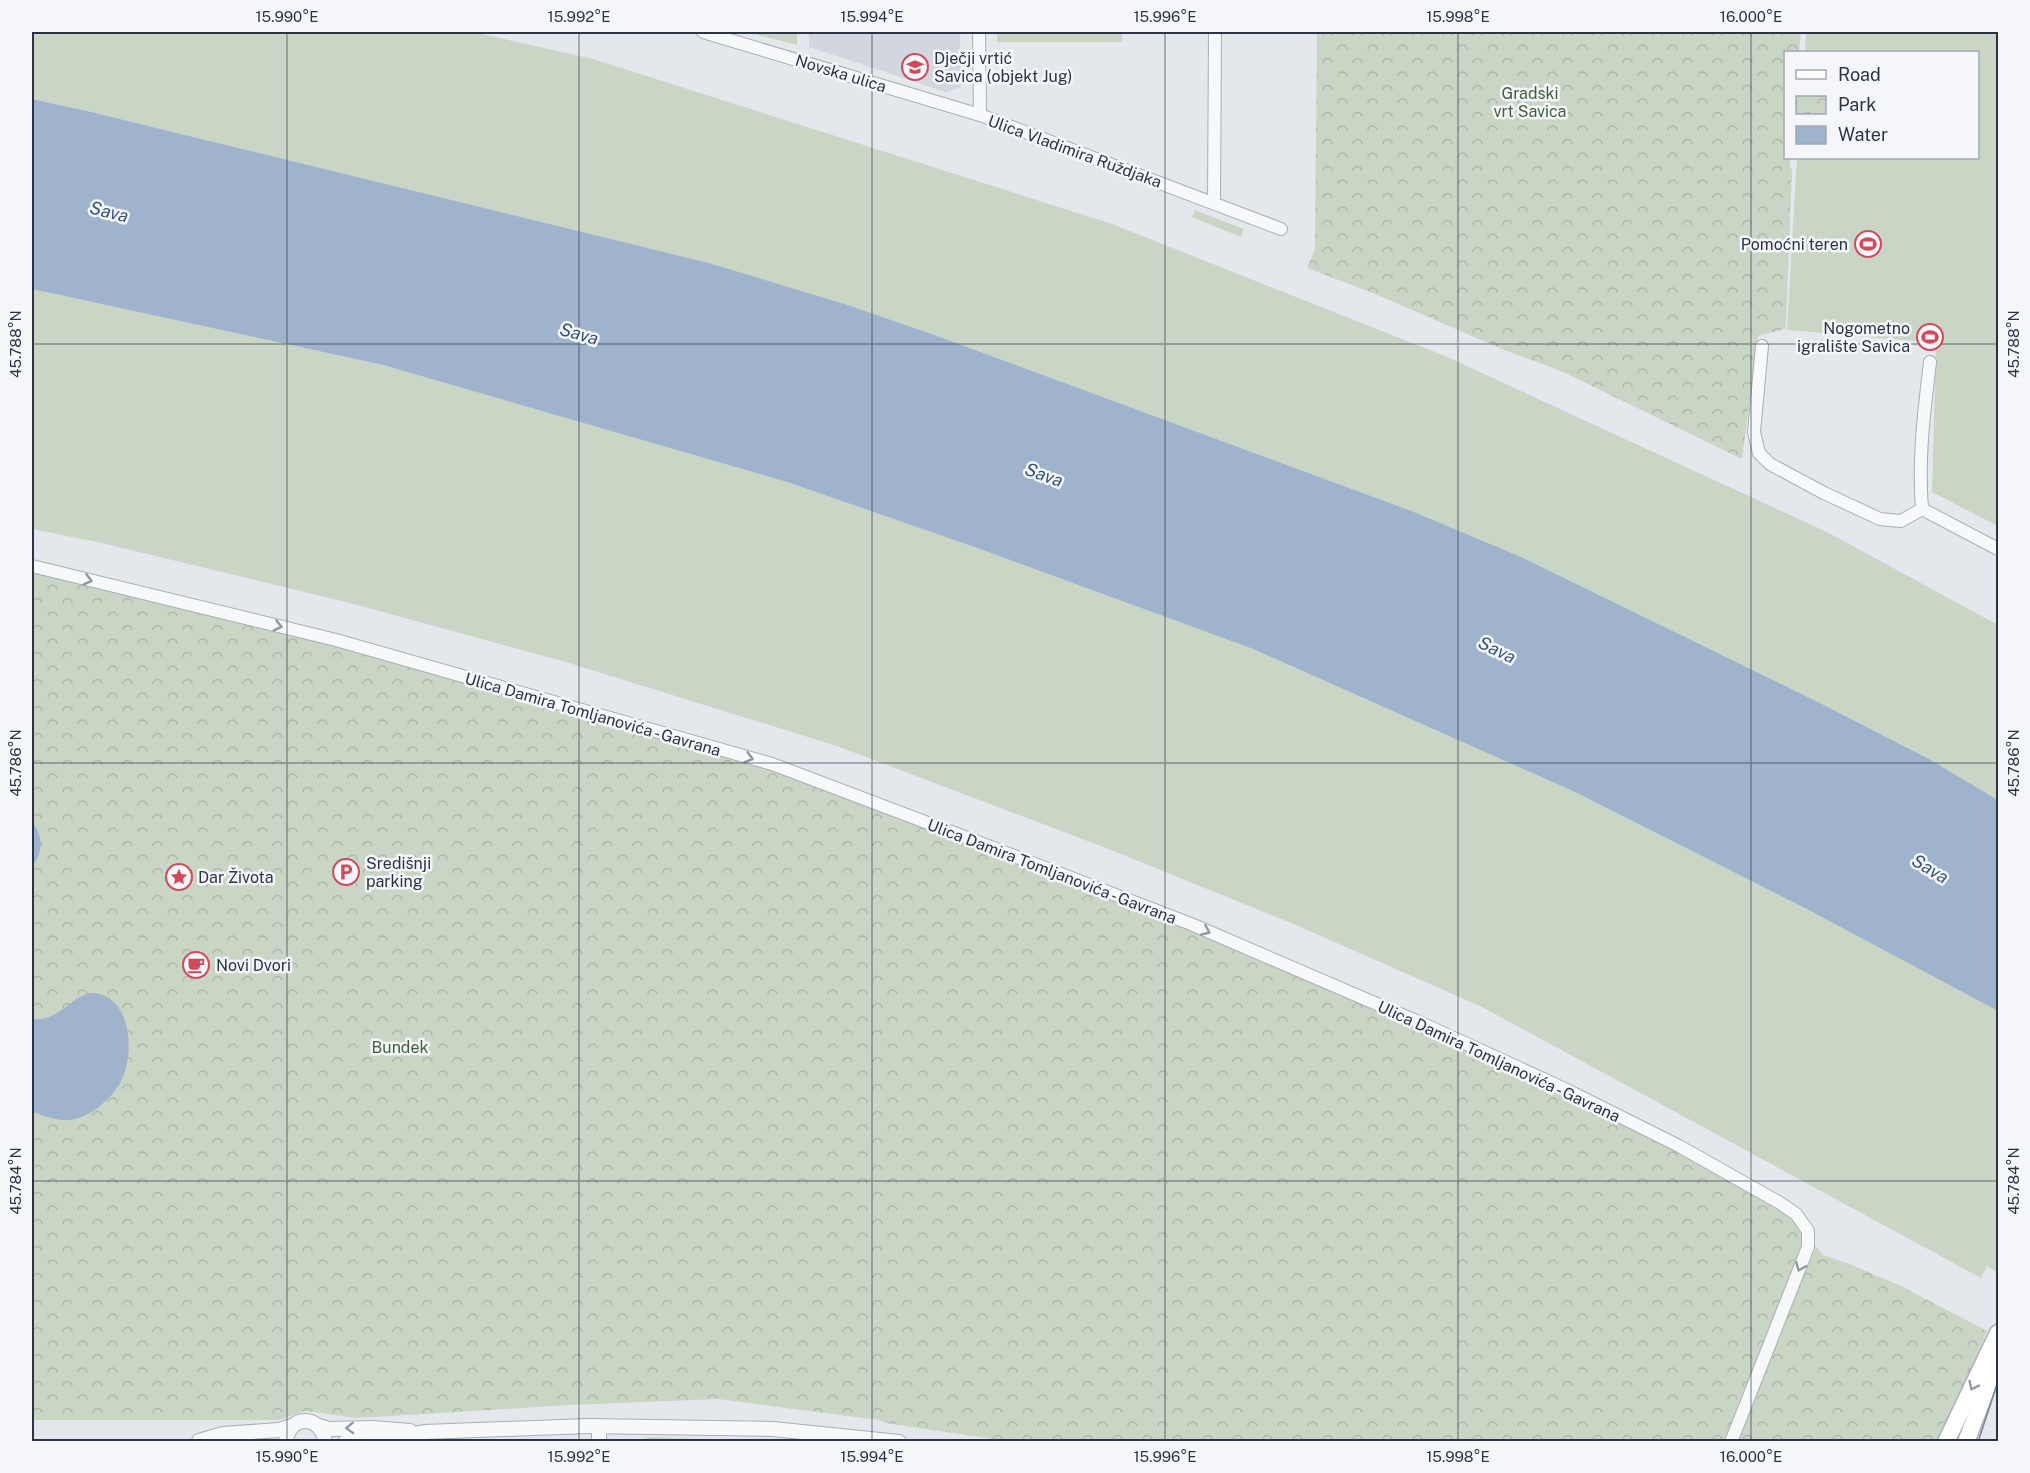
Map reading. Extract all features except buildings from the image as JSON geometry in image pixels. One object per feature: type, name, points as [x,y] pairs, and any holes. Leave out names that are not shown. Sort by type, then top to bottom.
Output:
[{"type":"main road","points":[[1946,1442],[1998,1333]]},
{"type":"main road","points":[[1966,1442],[1998,1359]]},
{"type":"street","name":"Novska ulica","points":[[703,32],[980,115]]},
{"type":"street","name":"Ulica Vladimira Ruždjaka","points":[[979,32],[980,115],[1281,228]]},
{"type":"street","points":[[1214,202],[1215,32]]},
{"type":"street","points":[[1762,346],[1754,432],[1759,453],[1770,464],[1880,519],[1901,522],[1922,509]]},
{"type":"street","points":[[1922,509],[1919,476],[1920,444],[1930,362]]},
{"type":"street","points":[[1922,509],[1998,549]]},
{"type":"street","name":"Ulica Damira Tomljanovića - Gavrana","points":[[32,567],[336,640],[772,764],[1191,924],[1421,1023],[1566,1090],[1679,1146],[1780,1203],[1796,1214],[1808,1231],[1808,1247],[1731,1442]]},
{"type":"street","points":[[188,1442],[201,1441],[223,1434],[279,1430],[302,1421],[329,1429],[390,1429],[424,1432],[599,1426],[772,1429],[899,1442]]},
{"type":"street","points":[[286,1442],[286,1434],[292,1426]]},
{"type":"street","points":[[319,1426],[326,1442]]},
{"type":"street","points":[[599,1426],[599,1442]]},
{"type":"street","points":[[345,1442],[395,1438],[424,1432]]},
{"type":"shaded area","name":"Dječji vrtić Savica (objekt Jug)","points":[[809,32],[960,32],[961,87],[946,92],[809,47]]},
{"type":"green space","points":[[32,32],[473,32],[593,59],[1112,224],[1445,356],[1827,532],[1998,625],[1998,800],[1929,759],[1822,704],[1409,510],[943,338],[848,305],[709,263],[32,99]]},
{"type":"green space","points":[[746,32],[797,32],[797,45]]},
{"type":"green space","points":[[997,32],[1122,32],[1122,42],[997,42]]},
{"type":"green space","name":"Gradski vrt Savica","points":[[1317,32],[1801,32],[1799,51],[1784,51],[1784,159],[1790,159],[1792,169],[1786,324],[1785,329],[1758,336],[1742,459],[1561,371],[1504,350],[1373,293],[1307,268],[1315,249]]},
{"type":"green space","name":"Nogometno igralište Savica","points":[[1806,32],[1998,32],[1998,526],[1932,492],[1936,343],[1787,330],[1797,159],[1979,159],[1979,51],[1805,51]]},
{"type":"green space","points":[[1195,210],[1244,229],[1241,237],[1192,217]]},
{"type":"green space","points":[[32,289],[383,365],[787,482],[980,549],[1253,649],[1575,792],[1799,905],[1998,1011],[1998,1273],[1987,1266],[1981,1278],[1482,1007],[1296,925],[1106,848],[837,746],[569,663],[354,604],[102,543],[32,529]]},
{"type":"green space","name":"Bundek","points":[[32,571],[329,640],[756,762],[1002,854],[1185,928],[1419,1028],[1644,1133],[1762,1197],[1792,1217],[1823,1255],[1901,1286],[1987,1331],[1959,1400],[1937,1442],[1013,1442],[885,1423],[879,1420],[718,1399],[357,1418],[305,1411],[279,1420],[32,1420]]},
{"type":"green space","points":[[652,1437],[744,1441],[633,1441]]},
{"type":"water","name":"Sava","points":[[32,99],[709,263],[848,305],[1409,510],[1521,557],[1822,704],[1929,759],[1998,800],[1998,1011],[1799,905],[1575,792],[1253,649],[980,549],[787,482],[383,365],[32,289]]},
{"type":"water","points":[[32,821],[41,844],[39,855],[32,867]]},
{"type":"water","points":[[89,993],[103,995],[114,1002],[122,1013],[129,1040],[126,1069],[112,1094],[89,1113],[66,1120],[46,1117],[32,1111],[32,1019],[41,1019],[56,1014]]},
{"type":"tram line","points":[[1978,1442],[1998,1381]]},
{"type":"place","name":"Dječji vrtić Savica (objekt Jug)","points":[[915,67]]},
{"type":"place","name":"Pomoćni teren","points":[[1868,244]]},
{"type":"place","name":"Nogometno igralište Savica","points":[[1930,337]]},
{"type":"place","name":"Središnji parking","points":[[346,872]]},
{"type":"place","name":"Dar Života","points":[[179,877]]},
{"type":"place","name":"Novi Dvori","points":[[196,965]]}]
